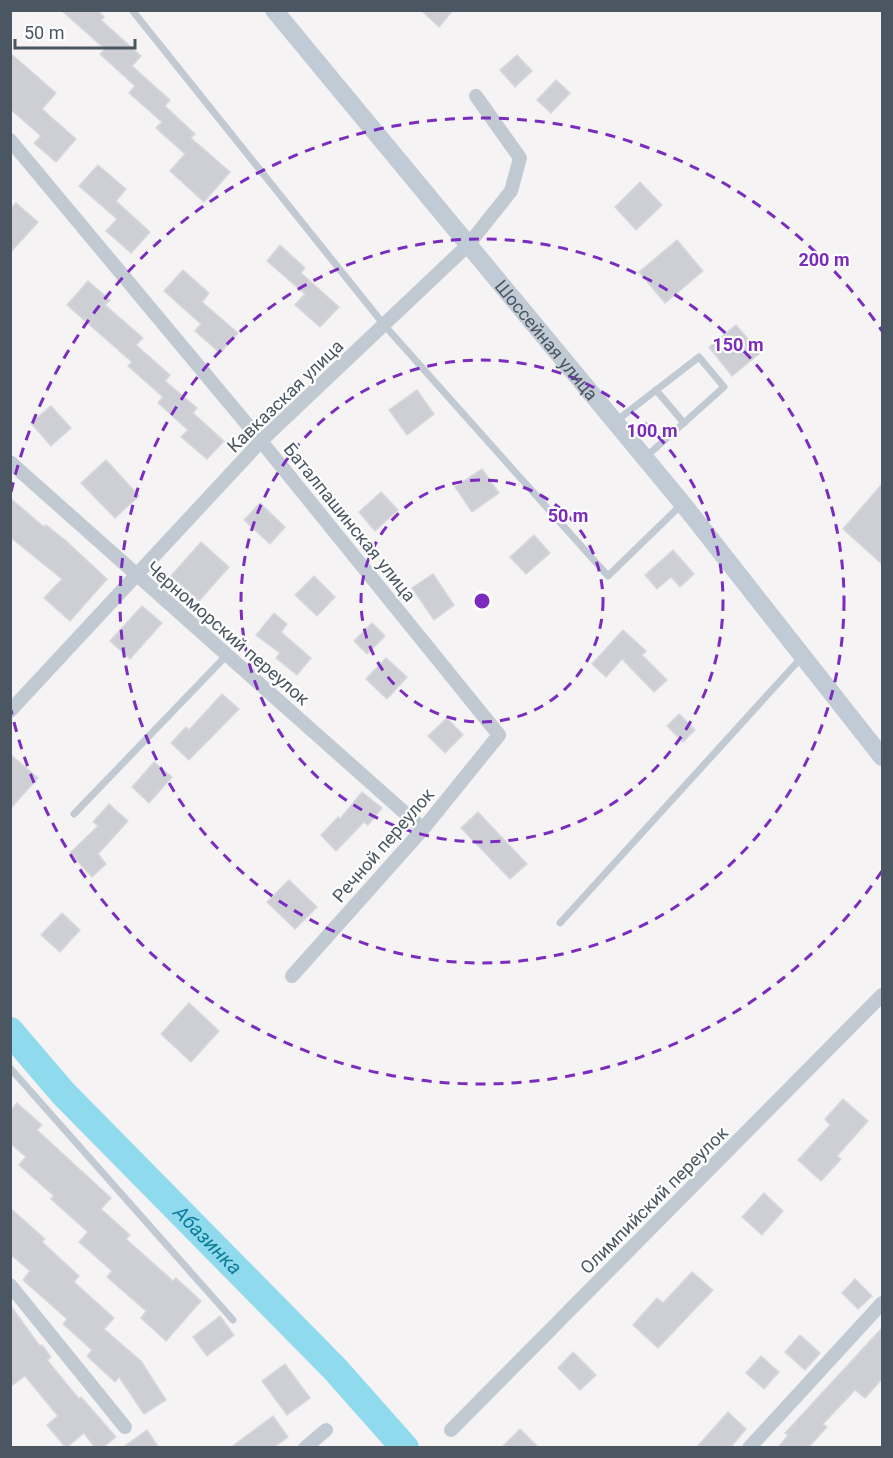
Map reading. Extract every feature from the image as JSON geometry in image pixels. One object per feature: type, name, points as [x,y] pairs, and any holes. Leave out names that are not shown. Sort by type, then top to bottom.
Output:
[{"type":"main road","name":"Шоссейная улица","points":[[273,10],[620,418],[882,741]]},
{"type":"main road","name":"Шоссейная улица","points":[[286,10],[683,504],[882,757]]},
{"type":"street","name":"Кавказская улица","points":[[12,708],[261,441],[385,326],[471,242],[511,191],[520,158],[476,96]]},
{"type":"street","name":"Баталпашинская улица","points":[[10,140],[261,441],[499,735]]},
{"type":"street","name":"Черноморский переулок","points":[[10,462],[423,829]]},
{"type":"street","name":"Речной переулок","points":[[292,976],[423,829],[499,735]]},
{"type":"street","name":"Олимпийский переулок","points":[[451,1430],[882,995]]},
{"type":"street","points":[[10,1285],[125,1427]]},
{"type":"street","points":[[749,1448],[882,1303]]},
{"type":"street","points":[[305,1448],[326,1430]]},
{"type":"lane","points":[[132,10],[385,326],[608,576],[683,504]]},
{"type":"lane","points":[[620,418],[699,357],[724,387],[649,454]]},
{"type":"lane","points":[[656,390],[684,423]]},
{"type":"lane","points":[[74,814],[226,656]]},
{"type":"lane","points":[[560,922],[803,657]]},
{"type":"lane","points":[[10,1068],[233,1320]]},
{"type":"building","points":[[61,10],[97,10],[104,17],[101,20],[141,56],[132,66],[170,100],[165,106],[195,134],[191,138],[230,172],[204,202],[170,171],[185,154],[156,128],[162,122],[129,93],[135,86],[100,54],[105,49]]},
{"type":"building","points":[[421,10],[453,10],[439,27]]},
{"type":"building","points":[[10,53],[56,93],[42,109],[76,139],[56,162],[34,143],[41,136],[10,109]]},
{"type":"building","points":[[517,55],[532,71],[515,87],[500,70]]},
{"type":"building","points":[[556,80],[570,93],[551,113],[537,100]]},
{"type":"building","points":[[98,165],[126,189],[116,201],[150,232],[131,253],[106,231],[117,219],[79,186]]},
{"type":"building","points":[[640,182],[662,205],[636,230],[615,207]]},
{"type":"building","points":[[16,203],[38,222],[10,253],[10,209]]},
{"type":"building","points":[[677,240],[703,271],[665,303],[639,272]]},
{"type":"building","points":[[280,245],[305,268],[301,273],[339,307],[320,327],[295,305],[305,294],[267,261]]},
{"type":"building","points":[[183,270],[209,293],[202,302],[238,333],[220,353],[195,331],[201,324],[164,291]]},
{"type":"building","points":[[88,281],[110,300],[105,305],[143,338],[136,345],[170,375],[165,381],[197,408],[193,413],[224,441],[207,459],[181,437],[188,430],[158,403],[163,397],[128,366],[132,362],[67,305]]},
{"type":"building","points":[[736,325],[760,353],[732,376],[709,347]]},
{"type":"building","points":[[417,390],[434,414],[407,435],[389,410]]},
{"type":"building","points":[[51,406],[71,428],[51,446],[31,423]]},
{"type":"building","points":[[106,460],[139,496],[115,518],[81,483]]},
{"type":"building","points":[[482,469],[499,493],[472,512],[455,487]]},
{"type":"building","points":[[882,484],[882,564],[843,529]]},
{"type":"building","points":[[381,492],[398,510],[375,531],[359,512]]},
{"type":"building","points":[[10,498],[44,527],[46,525],[65,540],[107,579],[70,621],[44,598],[62,579],[10,537]]},
{"type":"building","points":[[260,503],[285,527],[270,544],[244,520]]},
{"type":"building","points":[[534,535],[550,553],[526,574],[510,557]]},
{"type":"building","points":[[201,542],[229,567],[199,601],[171,576]]},
{"type":"building","points":[[673,550],[694,574],[680,587],[671,577],[657,589],[645,575]]},
{"type":"building","points":[[433,574],[454,605],[434,620],[412,588]]},
{"type":"building","points":[[314,576],[335,597],[317,616],[295,595]]},
{"type":"building","points":[[142,606],[162,623],[130,659],[110,641]]},
{"type":"building","points":[[274,613],[287,624],[281,632],[311,658],[297,675],[276,658],[280,653],[256,635]]},
{"type":"building","points":[[372,623],[385,636],[367,654],[354,641]]},
{"type":"building","points":[[623,630],[646,651],[642,655],[667,680],[654,692],[622,659],[606,677],[592,664]]},
{"type":"building","points":[[386,658],[407,677],[387,699],[366,679]]},
{"type":"building","points":[[222,694],[239,709],[189,760],[171,743],[186,727],[189,730]]},
{"type":"building","points":[[679,714],[695,730],[683,742],[667,726]]},
{"type":"building","points":[[447,718],[463,735],[445,753],[428,736]]},
{"type":"building","points":[[10,754],[38,778],[10,809]]},
{"type":"building","points":[[154,762],[172,777],[149,803],[132,787]]},
{"type":"building","points":[[362,792],[382,808],[368,825],[364,822],[336,851],[321,835],[338,817],[340,819]]},
{"type":"building","points":[[109,804],[128,821],[98,854],[106,864],[92,877],[70,853],[98,826],[93,822]]},
{"type":"building","points":[[478,812],[527,864],[510,879],[461,828]]},
{"type":"building","points":[[289,880],[317,907],[295,929],[267,902]]},
{"type":"building","points":[[62,913],[80,930],[60,952],[41,935]]},
{"type":"building","points":[[189,1003],[219,1031],[191,1062],[161,1034]]},
{"type":"building","points":[[843,1099],[868,1121],[837,1156],[841,1159],[821,1181],[798,1160],[830,1125],[825,1119]]},
{"type":"building","points":[[17,1103],[42,1125],[37,1130],[111,1198],[101,1209],[130,1235],[126,1239],[173,1281],[176,1278],[201,1301],[166,1341],[141,1318],[146,1311],[107,1277],[112,1271],[79,1242],[88,1232],[51,1199],[54,1196],[19,1165],[26,1157],[10,1143],[10,1111]]},
{"type":"building","points":[[764,1193],[783,1211],[762,1235],[742,1217]]},
{"type":"building","points":[[10,1208],[45,1239],[42,1242],[79,1276],[74,1282],[114,1318],[104,1329],[141,1361],[166,1400],[144,1414],[119,1377],[115,1382],[87,1356],[92,1350],[63,1324],[67,1319],[23,1280],[30,1271],[10,1254]]},
{"type":"building","points":[[692,1272],[713,1290],[658,1348],[633,1325],[657,1298],[663,1303]]},
{"type":"building","points":[[855,1279],[872,1296],[858,1309],[842,1293]]},
{"type":"building","points":[[10,1305],[40,1346],[42,1345],[51,1357],[47,1360],[79,1399],[81,1397],[116,1437],[102,1448],[95,1448],[84,1433],[66,1448],[47,1425],[58,1416],[25,1376],[10,1387]]},
{"type":"building","points":[[220,1316],[234,1335],[207,1356],[193,1337]]},
{"type":"building","points":[[882,1328],[882,1379],[865,1398],[855,1390],[823,1424],[827,1427],[808,1448],[778,1448],[788,1435],[785,1433]]},
{"type":"building","points":[[800,1335],[820,1353],[805,1370],[785,1352]]},
{"type":"building","points":[[573,1352],[596,1375],[580,1390],[558,1368]]},
{"type":"building","points":[[761,1356],[779,1372],[764,1389],[746,1373]]},
{"type":"building","points":[[285,1364],[310,1398],[287,1415],[262,1381]]},
{"type":"building","points":[[728,1412],[746,1429],[730,1448],[696,1448]]},
{"type":"building","points":[[273,1416],[288,1437],[273,1448],[230,1448]]},
{"type":"building","points":[[520,1429],[539,1448],[501,1448]]},
{"type":"building","points":[[147,1430],[159,1448],[122,1448]]},
{"type":"waterway","name":"Абазинка","points":[[10,1031],[63,1093],[335,1369],[405,1448]]}]
